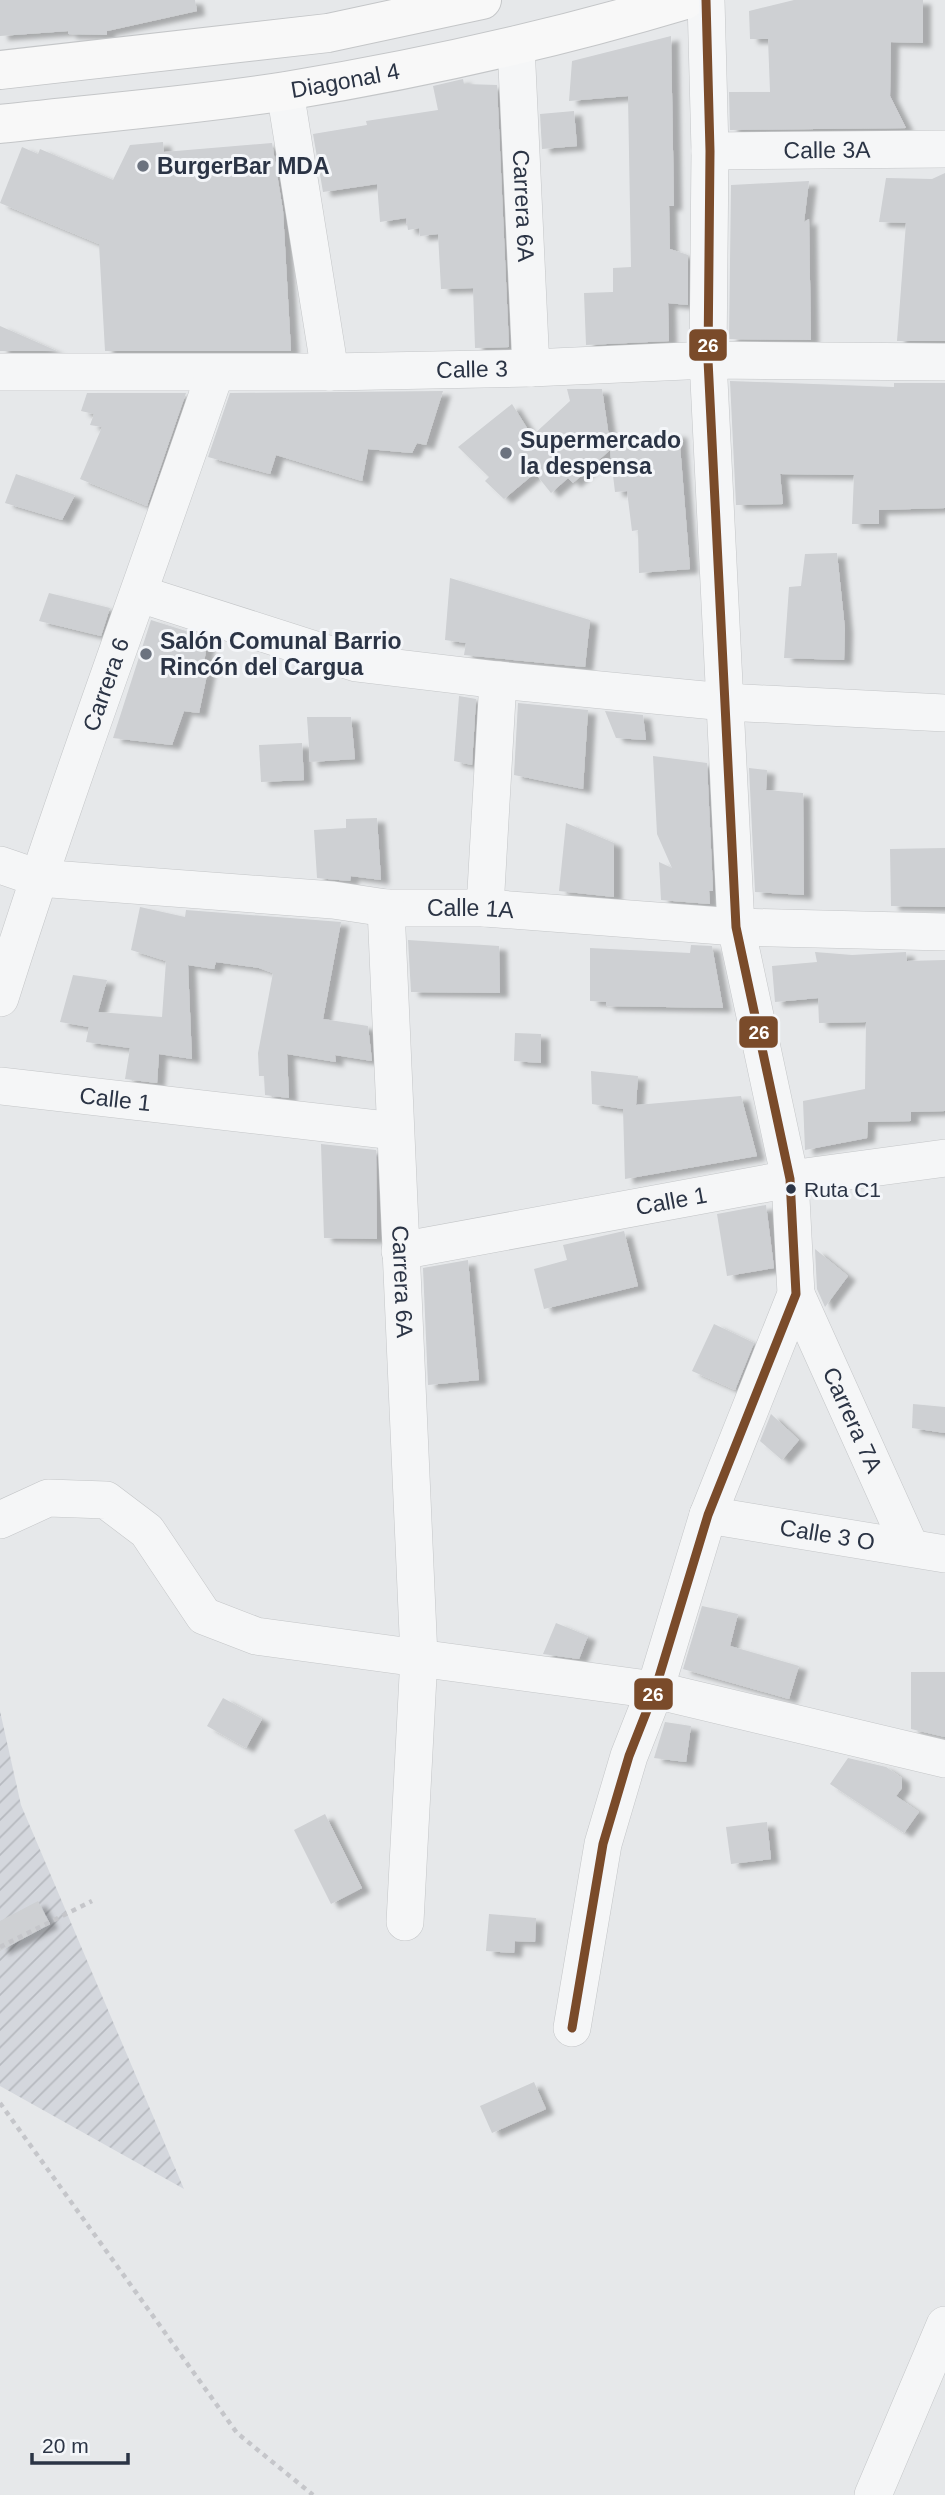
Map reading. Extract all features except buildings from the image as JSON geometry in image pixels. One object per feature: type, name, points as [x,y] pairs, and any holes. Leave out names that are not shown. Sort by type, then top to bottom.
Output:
[{"type":"street","points":[[0,70],[328,33],[482,0]]},
{"type":"street","name":"Diagonal 4","points":[[0,124],[285,91],[516,45],[599,12],[685,0]]},
{"type":"street","points":[[572,2028],[603,1844],[629,1756],[655,1690],[708,1516],[796,1294],[790,1179],[736,927],[708,360],[710,151],[706,0]]},
{"type":"street","name":"Carrera 6A","points":[[516,45],[531,368]]},
{"type":"street","points":[[285,91],[330,372]]},
{"type":"street","name":"Calle 3A","points":[[710,151],[945,149]]},
{"type":"street","name":"Calle 3","points":[[0,372],[330,372],[531,368],[708,360],[945,362]]},
{"type":"street","name":"Carrera 6","points":[[0,998],[38,878],[140,594],[215,373]]},
{"type":"street","points":[[140,594],[356,663],[724,702],[945,713]]},
{"type":"street","points":[[485,908],[498,680]]},
{"type":"street","name":"Calle 1A","points":[[0,865],[38,878],[333,900],[386,908],[485,908],[736,927],[945,932]]},
{"type":"street","name":"Carrera 6A","points":[[386,908],[419,1657],[405,1922]]},
{"type":"street","name":"Calle 1","points":[[0,1086],[395,1131]]},
{"type":"street","name":"Calle 1","points":[[400,1251],[790,1179],[945,1158]]},
{"type":"street","name":"Carrera 7A","points":[[796,1294],[910,1547]]},
{"type":"street","points":[[0,1520],[48,1499],[106,1500],[147,1531],[204,1616],[256,1636],[655,1690],[945,1759]]},
{"type":"street","name":"Calle 3 O","points":[[708,1516],[945,1554]]},
{"type":"street","points":[[873,2495],[945,2325]]},
{"type":"path","points":[[0,1947],[92,1901]]},
{"type":"path","points":[[0,2104],[237,2433],[313,2495]]},
{"type":"shaded area","points":[[0,1711],[21,1805],[184,2189],[0,2086]]},
{"type":"transit line","name":"26","points":[[572,2028],[603,1844],[629,1756],[655,1690],[708,1515],[796,1294],[790,1179],[736,927],[708,360],[710,151],[706,0]]},
{"type":"place","name":"BurgerBar MDA","points":[[143,166]]},
{"type":"place","name":"Supermercado la despensa","points":[[506,453]]},
{"type":"place","name":"Salón Comunal Barrio Rincón del Cargua","points":[[146,654]]},
{"type":"place","name":"Ruta C1","points":[[791,1189]]}]
